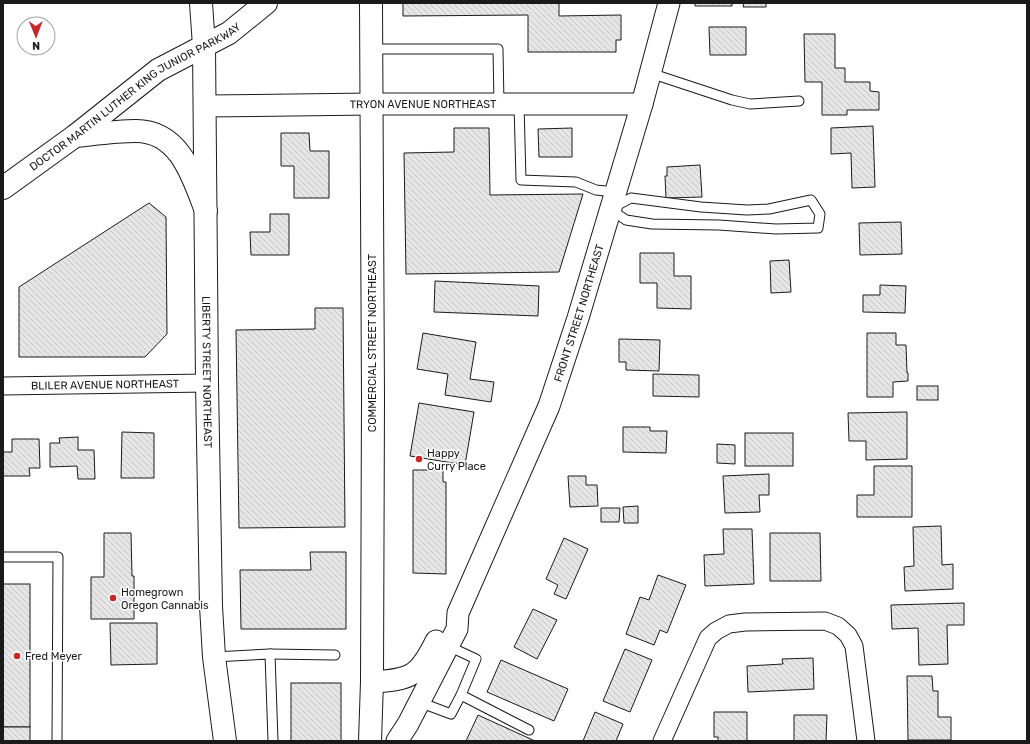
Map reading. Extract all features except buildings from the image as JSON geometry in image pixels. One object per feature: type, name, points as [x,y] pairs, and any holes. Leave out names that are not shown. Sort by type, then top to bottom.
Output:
[{"type":"main road","name":"LIBERTY STREET NORTHEAST","points":[[201,3],[204,46],[205,106],[207,383],[211,606],[214,657],[225,741]]},
{"type":"main road","name":"DOCTOR MARTIN LUTHER KING JUNIOR PARKWAY","points":[[3,188],[75,136],[158,70],[229,33],[266,3]]},
{"type":"main road","name":"COMMERCIAL STREET NORTHEAST","points":[[371,3],[373,390],[372,682]]},
{"type":"main road","points":[[75,136],[137,131],[151,133],[165,139],[177,149],[191,172],[206,211]]},
{"type":"main road","points":[[370,741],[372,682]]},
{"type":"street","name":"FRONT STREET NORTHEAST","points":[[397,741],[457,629],[458,613],[549,406],[578,318],[642,104],[670,3]]},
{"type":"street","name":"TRYON AVENUE NORTHEAST","points":[[205,106],[371,104],[642,104]]},
{"type":"street","name":"BLILER AVENUE NORTHEAST","points":[[3,386],[207,383]]},
{"type":"street","name":"FRONT STREET NORTHEAST","points":[[372,682],[404,679],[412,675],[427,659],[446,622],[458,613]]},
{"type":"street","points":[[662,741],[708,638],[716,631],[729,624],[745,622],[825,621],[838,626],[848,635],[854,646],[866,741]]},
{"type":"lane","points":[[371,49],[498,49],[499,104]]},
{"type":"lane","points":[[650,73],[732,100],[750,104],[799,101]]},
{"type":"lane","points":[[519,104],[521,180],[576,182],[596,190],[613,200],[626,220],[652,224],[719,225],[776,229],[818,228],[820,214],[811,200],[769,209],[747,210],[701,207],[631,198],[613,200]]},
{"type":"lane","points":[[3,557],[58,557],[57,741]]},
{"type":"lane","points":[[419,702],[451,714],[476,659],[448,646]]},
{"type":"lane","points":[[270,654],[273,741]]},
{"type":"lane","points":[[214,657],[270,654],[335,655]]},
{"type":"lane","points":[[461,694],[529,730]]},
{"type":"place","name":"Happy Curry Place","points":[[419,459]]},
{"type":"place","name":"Homegrown Oregon Cannabis","points":[[113,598]]},
{"type":"place","name":"Fred Meyer","points":[[17,656]]}]
